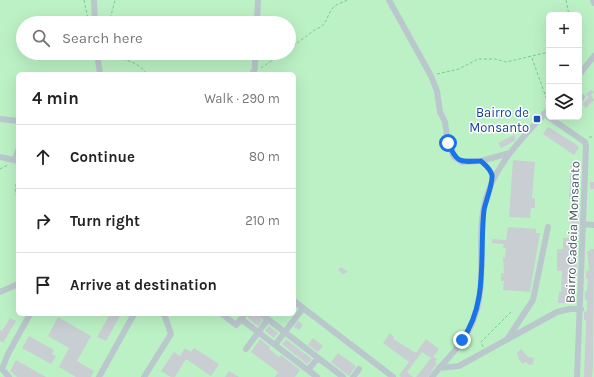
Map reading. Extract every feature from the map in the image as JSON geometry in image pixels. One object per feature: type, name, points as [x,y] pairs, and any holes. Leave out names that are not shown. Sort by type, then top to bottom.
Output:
[{"type":"street","points":[[94,0],[95,16]]},
{"type":"street","points":[[257,16],[258,0]]},
{"type":"street","points":[[389,0],[431,76],[437,91],[440,112],[445,122],[448,143],[454,156],[462,162],[481,161],[510,153]]},
{"type":"street","points":[[582,71],[594,56]]},
{"type":"street","points":[[100,72],[101,60]]},
{"type":"street","points":[[253,72],[255,69],[255,60]]},
{"type":"street","points":[[432,377],[469,331],[480,300],[483,225],[487,193],[510,153],[546,114]]},
{"type":"street","points":[[0,119],[16,121]]},
{"type":"street","name":"Bairro Cadeia Monsanto","points":[[558,120],[585,142],[586,146],[581,309],[577,377]]},
{"type":"street","points":[[0,157],[16,160]]},
{"type":"street","points":[[583,224],[594,225]]},
{"type":"street","points":[[507,339],[534,300],[548,226]]},
{"type":"street","points":[[0,292],[16,285]]},
{"type":"street","points":[[296,303],[393,377]]},
{"type":"street","points":[[275,345],[303,308]]},
{"type":"street","points":[[439,368],[459,366],[557,312],[570,308],[581,309]]},
{"type":"street","points":[[7,377],[2,369],[8,354],[29,316]]},
{"type":"street","points":[[99,377],[133,316]]},
{"type":"street","points":[[144,377],[171,334],[165,316]]},
{"type":"street","points":[[225,316],[236,325],[243,316],[258,332],[317,377]]},
{"type":"street","points":[[264,316],[344,377]]},
{"type":"street","points":[[246,349],[268,319]]},
{"type":"street","points":[[308,370],[318,358]]},
{"type":"street","points":[[353,377],[359,369]]},
{"type":"path","points":[[84,0],[88,16]]},
{"type":"path","points":[[111,16],[114,0]]},
{"type":"path","points":[[296,44],[316,29],[320,28],[333,8],[347,0]]},
{"type":"path","points":[[566,0],[568,12]]},
{"type":"path","points":[[431,76],[459,69],[478,59],[495,59],[506,62],[546,53]]},
{"type":"path","points":[[531,57],[546,98]]},
{"type":"path","points":[[123,60],[139,65],[145,72]]},
{"type":"path","points":[[255,72],[273,60]]},
{"type":"path","points":[[481,161],[489,169],[492,183]]},
{"type":"path","points":[[0,169],[8,165]]},
{"type":"path","points":[[485,351],[481,342],[511,312]]},
{"type":"green space","points":[[0,0],[594,0],[594,377],[0,377]]},
{"type":"building","points":[[591,90],[594,92],[591,95],[594,100],[586,108],[582,104],[589,97],[586,94]]},
{"type":"building","points":[[548,127],[577,145],[579,148],[574,155],[543,134]]},
{"type":"building","points":[[514,135],[516,139],[514,141],[501,148],[498,143]]},
{"type":"building","points":[[513,160],[535,162],[532,198],[535,198],[535,208],[531,208],[530,218],[509,217]]},
{"type":"building","points":[[571,162],[579,162],[580,165],[578,199],[569,198]]},
{"type":"building","points":[[590,182],[594,182],[594,189],[590,189]]},
{"type":"building","points":[[572,215],[579,215],[575,303],[558,303],[559,292],[561,292],[562,271],[557,271],[557,249],[563,249],[563,238],[571,238]]},
{"type":"building","points":[[508,227],[536,229],[536,233],[540,233],[530,292],[503,290],[504,281],[501,281],[501,273],[504,273],[503,257],[505,258],[506,248],[503,248],[504,244],[492,243],[492,239],[506,240]]},
{"type":"building","points":[[590,249],[594,249],[593,364],[592,377],[584,377],[586,320],[584,320],[584,312],[587,311],[585,291],[587,291],[588,279],[586,279],[586,271],[588,271],[589,268],[587,251],[590,251]]},
{"type":"building","points":[[341,267],[348,272],[343,274],[338,270]]},
{"type":"building","points":[[109,316],[120,316],[106,341],[97,337]]},
{"type":"building","points":[[248,316],[259,316],[262,320],[258,326],[248,318]]},
{"type":"building","points":[[58,317],[91,336],[77,361],[94,371],[91,377],[76,377],[59,367],[69,348],[48,336]]},
{"type":"building","points":[[10,318],[16,321],[3,343],[0,341],[0,330],[2,331]]},
{"type":"building","points":[[298,321],[303,325],[299,330],[294,327]]},
{"type":"building","points":[[269,326],[278,333],[274,338],[265,331]]},
{"type":"building","points":[[390,333],[394,337],[393,339],[416,353],[426,339],[439,349],[433,357],[437,359],[435,362],[437,363],[428,377],[416,377],[431,358],[422,352],[407,372],[413,377],[401,377],[399,375],[409,362],[383,343]]},
{"type":"building","points":[[29,336],[54,350],[52,354],[56,356],[51,364],[22,348]]},
{"type":"building","points":[[313,338],[323,346],[318,352],[308,345]]},
{"type":"building","points":[[260,339],[279,357],[281,355],[300,370],[295,377],[275,377],[278,372],[251,352]]},
{"type":"building","points":[[286,339],[312,359],[307,364],[282,344]]},
{"type":"building","points":[[185,348],[191,352],[194,348],[219,364],[211,376],[186,359],[175,377],[171,377],[161,371],[174,352],[180,356]]},
{"type":"building","points":[[521,349],[528,357],[534,358],[533,364],[529,365],[526,362],[523,364],[520,361],[517,353]]},
{"type":"building","points":[[338,353],[356,366],[349,376],[331,362]]},
{"type":"building","points":[[16,360],[46,377],[17,377],[10,371]]},
{"type":"building","points":[[229,371],[239,377],[225,377]]},
{"type":"place","name":"Bairro de Monsanto","points":[[537,119]]},
{"type":"route","points":[[448,143],[454,156],[458,160],[462,162],[481,161],[489,169],[492,175],[492,183],[487,193],[483,225],[480,300],[469,331],[462,340]]}]
